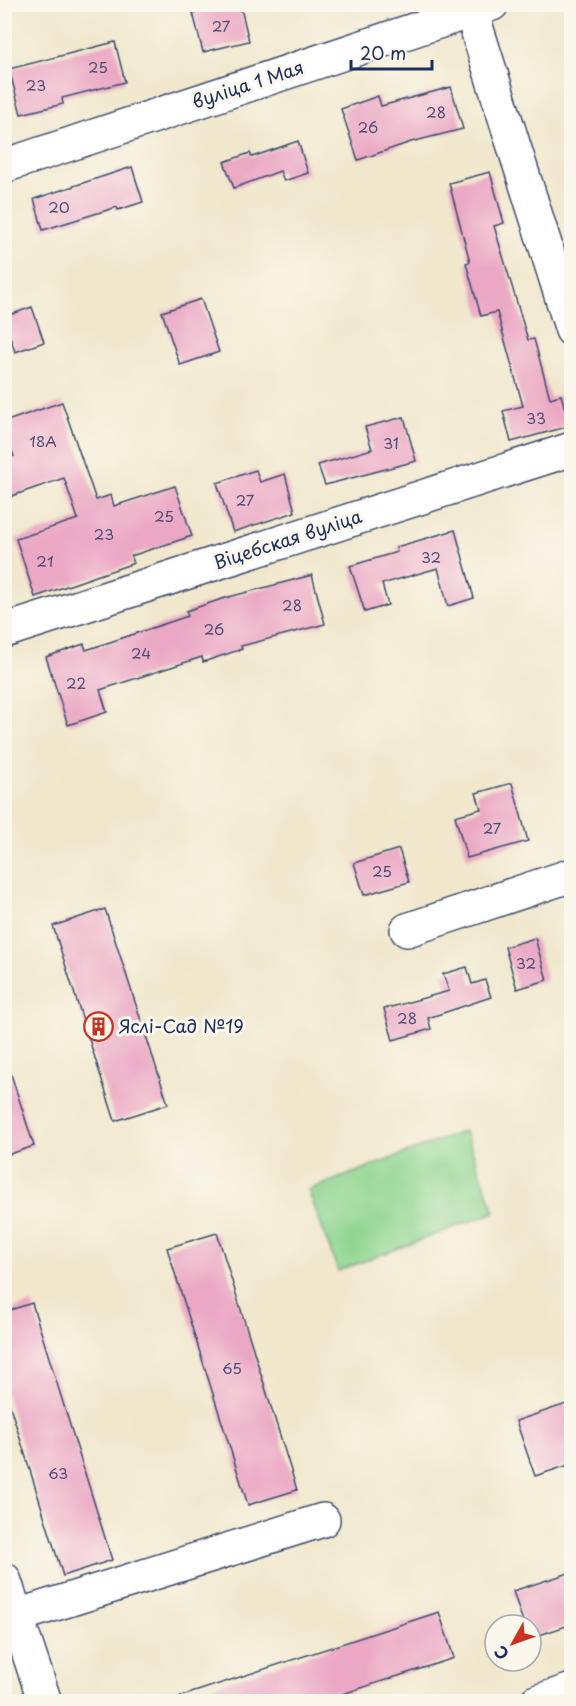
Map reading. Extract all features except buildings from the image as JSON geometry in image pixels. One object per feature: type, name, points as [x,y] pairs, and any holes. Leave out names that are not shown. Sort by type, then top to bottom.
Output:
[{"type":"street","name":"вуліца 1 Мая","points":[[4,166],[477,7]]},
{"type":"street","points":[[477,7],[572,330]]},
{"type":"street","name":"Віцебская вуліца","points":[[4,631],[572,449]]},
{"type":"street","points":[[407,930],[572,874]]},
{"type":"street","points":[[11,1618],[323,1520]]},
{"type":"street","points":[[4,1579],[11,1618],[45,1701]]},
{"type":"street","points":[[536,1701],[572,1690]]},
{"type":"green space","points":[[465,1131],[495,1212],[338,1271],[308,1190]]},
{"type":"place","name":"Яслі-Сад №19","points":[[98,1027]]}]
